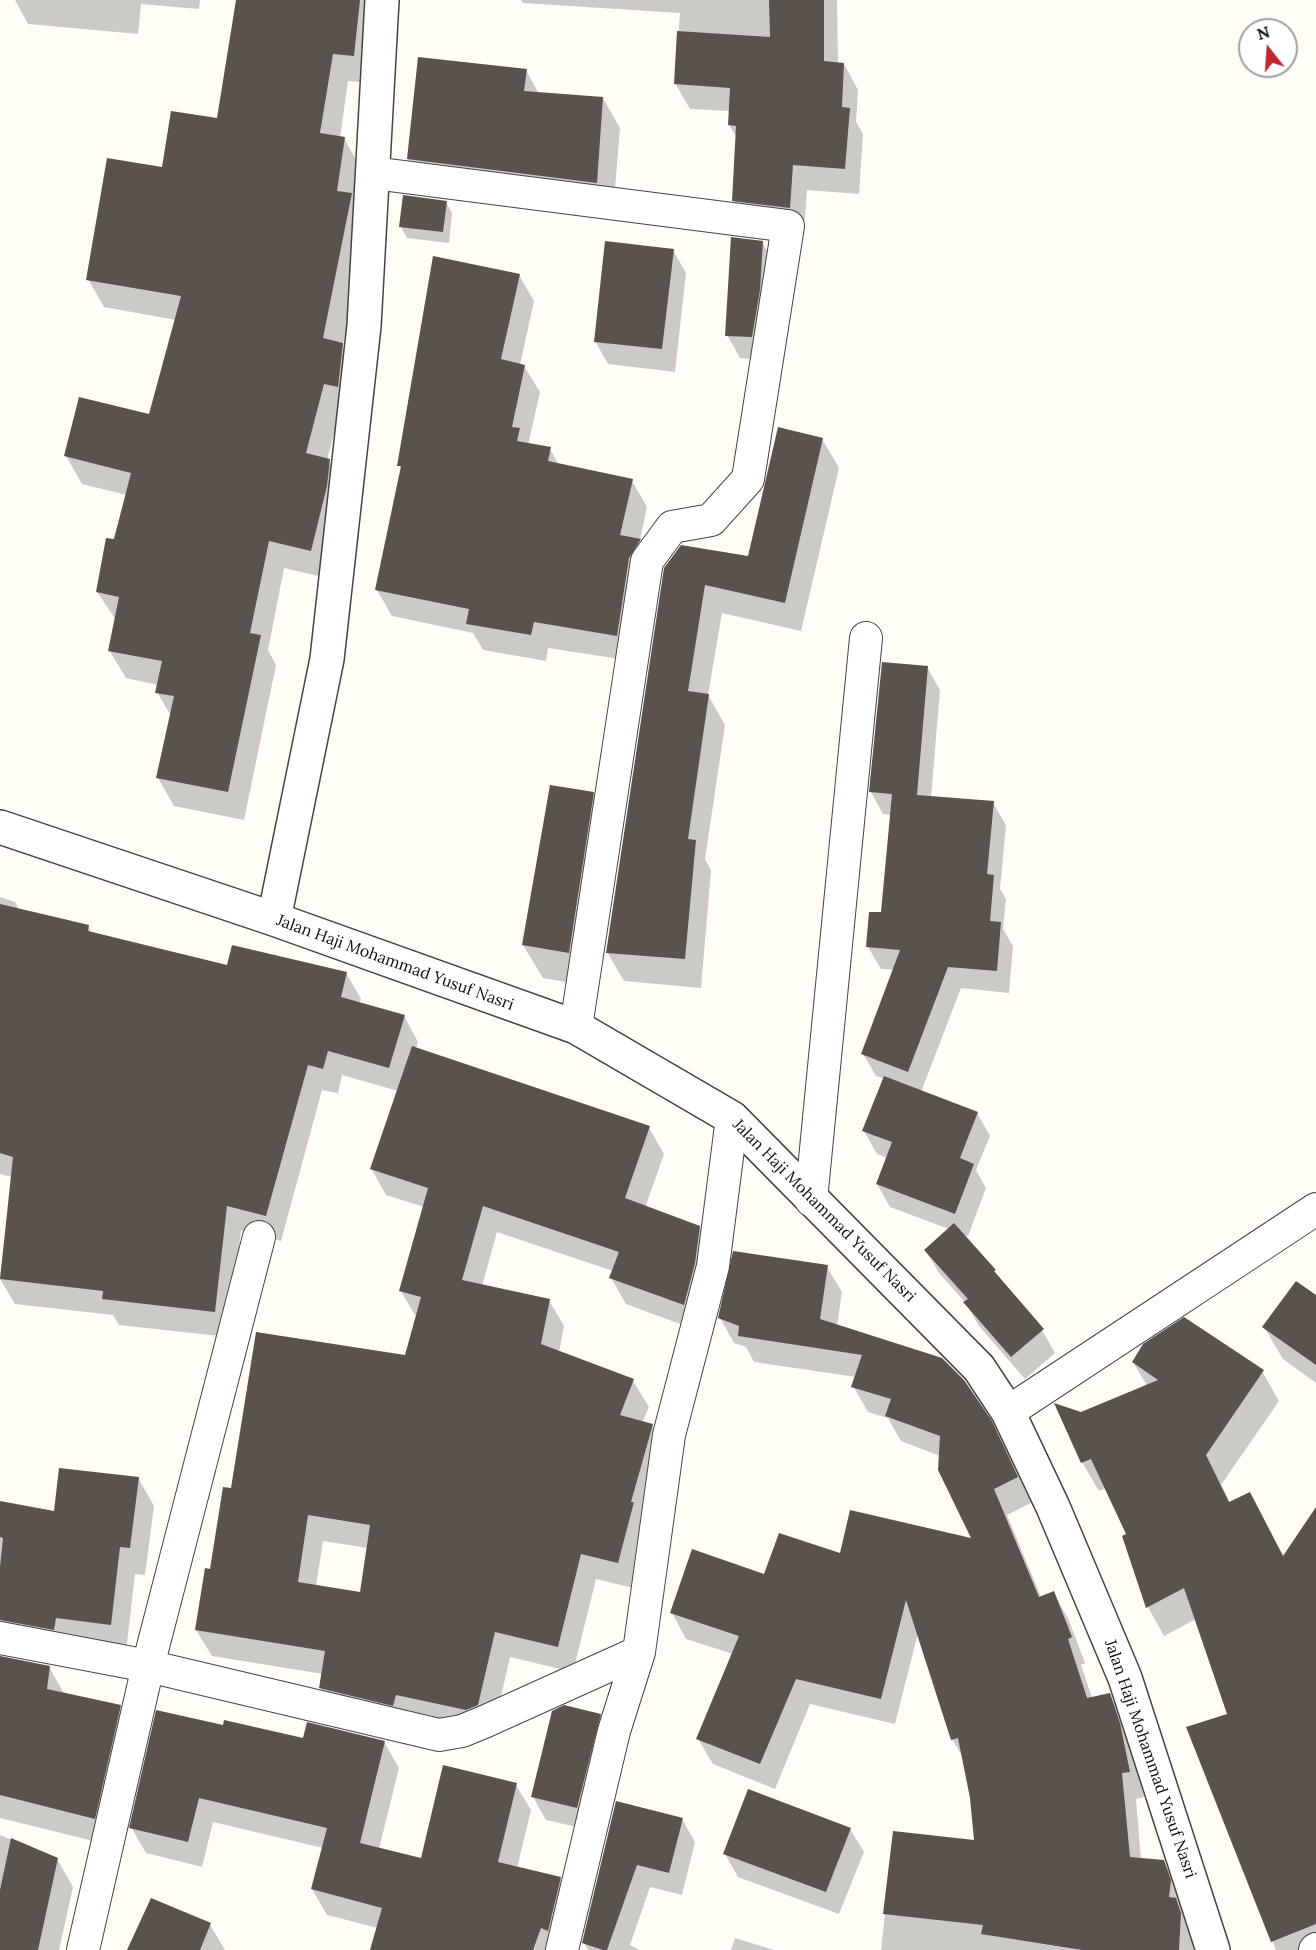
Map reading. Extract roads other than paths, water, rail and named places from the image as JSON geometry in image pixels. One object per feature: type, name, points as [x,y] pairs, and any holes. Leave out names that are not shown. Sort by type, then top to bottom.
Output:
[{"type":"street","points":[[274,920],[327,659],[364,326],[382,0]]},
{"type":"street","points":[[373,173],[788,226],[748,479],[711,520],[672,527],[647,561],[576,1027]]},
{"type":"street","points":[[811,1200],[866,638]]},
{"type":"street","name":"Jalan Haji Mohammad Yusuf Nasri","points":[[0,827],[274,920],[576,1027],[732,1118],[979,1368],[1008,1412],[1053,1507],[1125,1678],[1213,1950]]},
{"type":"street","points":[[561,1950],[614,1731],[639,1652],[669,1435],[713,1266],[732,1118]]},
{"type":"street","points":[[1008,1412],[1316,1209]]},
{"type":"street","points":[[83,1950],[148,1666],[259,1237]]},
{"type":"street","points":[[0,1638],[148,1666],[439,1735],[462,1731],[484,1722],[639,1652]]}]
